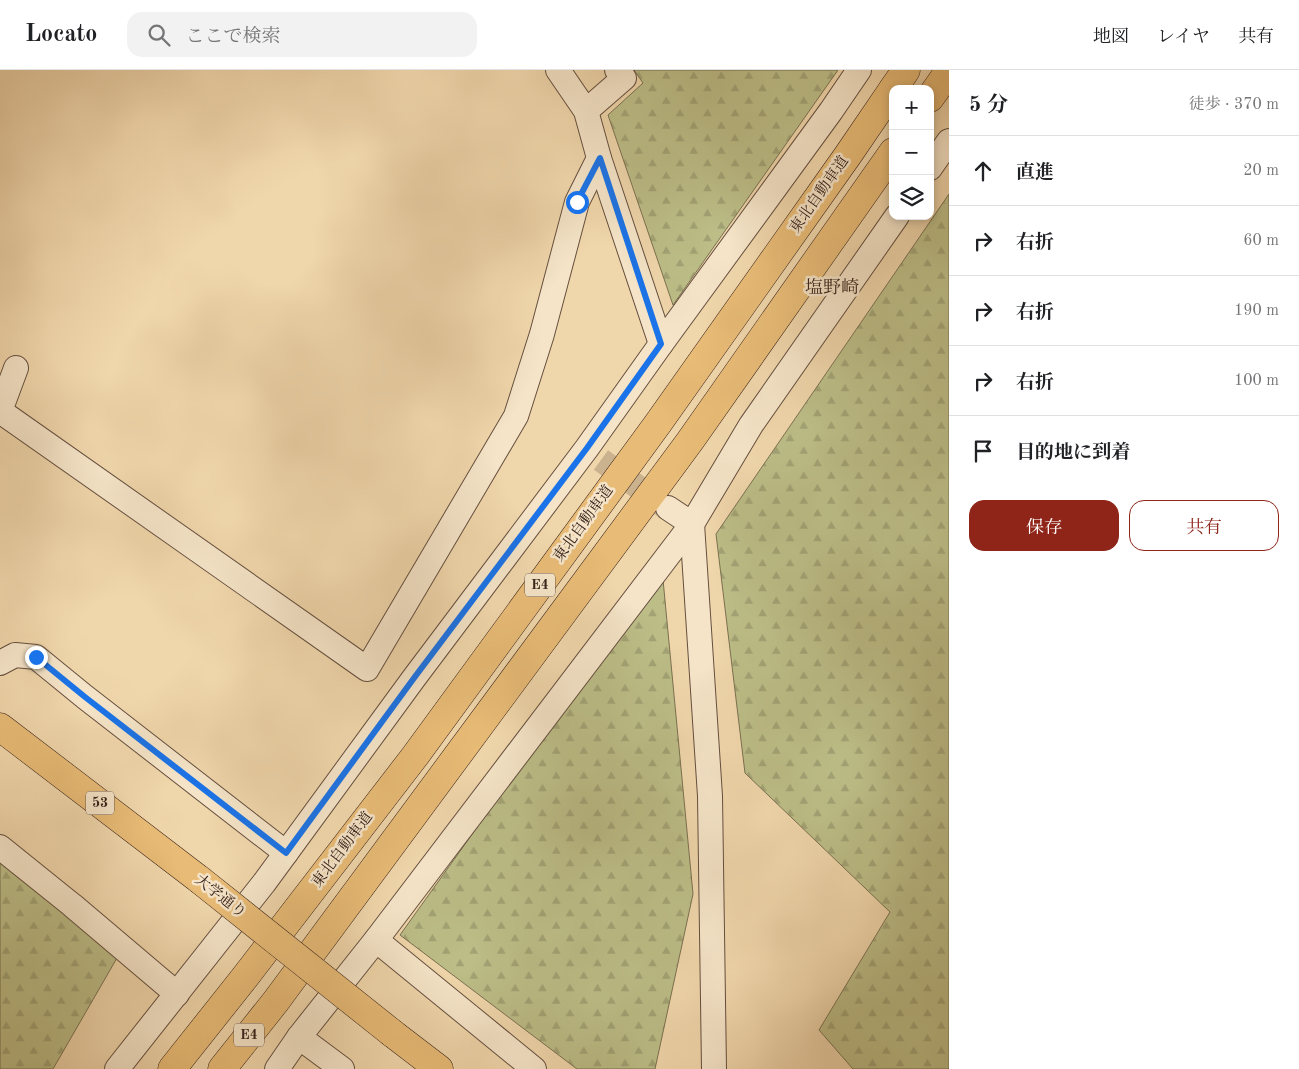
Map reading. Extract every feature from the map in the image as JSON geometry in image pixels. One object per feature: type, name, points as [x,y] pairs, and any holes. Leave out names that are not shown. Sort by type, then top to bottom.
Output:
[{"type":"main road","name":"東北自動車道","points":[[896,85],[906,70]]},
{"type":"main road","points":[[934,92],[949,71]]},
{"type":"main road","name":"東北自動車道","points":[[172,1069],[421,748],[664,414],[889,95]]},
{"type":"main road","name":"E4","points":[[222,1069],[276,1001],[690,442],[889,158]]},
{"type":"main road","name":"大学通り","points":[[0,727],[200,880],[439,1069]]},
{"type":"main road","points":[[229,1069],[276,1001]]},
{"type":"street","points":[[558,70],[586,111],[661,344]]},
{"type":"street","points":[[586,111],[624,78],[617,70]]},
{"type":"street","points":[[117,1069],[286,853],[420,670],[594,454],[661,344],[831,111],[858,70]]},
{"type":"street","points":[[934,162],[949,141]]},
{"type":"street","points":[[16,368],[0,411],[367,669],[516,416],[542,334],[577,202],[600,158]]},
{"type":"street","points":[[277,1069],[299,1037],[376,940],[692,524],[751,425],[894,220]]},
{"type":"street","points":[[668,508],[692,524]]},
{"type":"street","points":[[692,524],[710,796],[714,1069]]},
{"type":"street","points":[[0,663],[15,655],[36,657],[286,853]]},
{"type":"street","points":[[0,847],[177,994]]},
{"type":"street","points":[[376,940],[534,1069]]},
{"type":"street","points":[[299,1037],[342,1069]]},
{"type":"green space","points":[[634,70],[838,70],[673,305],[608,115],[643,83]]},
{"type":"green space","points":[[949,194],[949,1069],[853,1069],[819,1030],[890,912],[745,773],[716,534],[931,220],[934,220],[934,216]]},
{"type":"green space","points":[[662,569],[693,894],[655,1069],[577,1069],[400,935]]},
{"type":"green space","points":[[0,836],[121,951],[53,1069],[0,1069]]},
{"type":"tunnel","points":[[601,460],[664,506]]},
{"type":"district","name":"塩野崎","points":[[832,288]]},
{"type":"route","points":[[36,657],[286,853],[414,678],[587,448],[661,344],[600,158],[577,202]]}]
